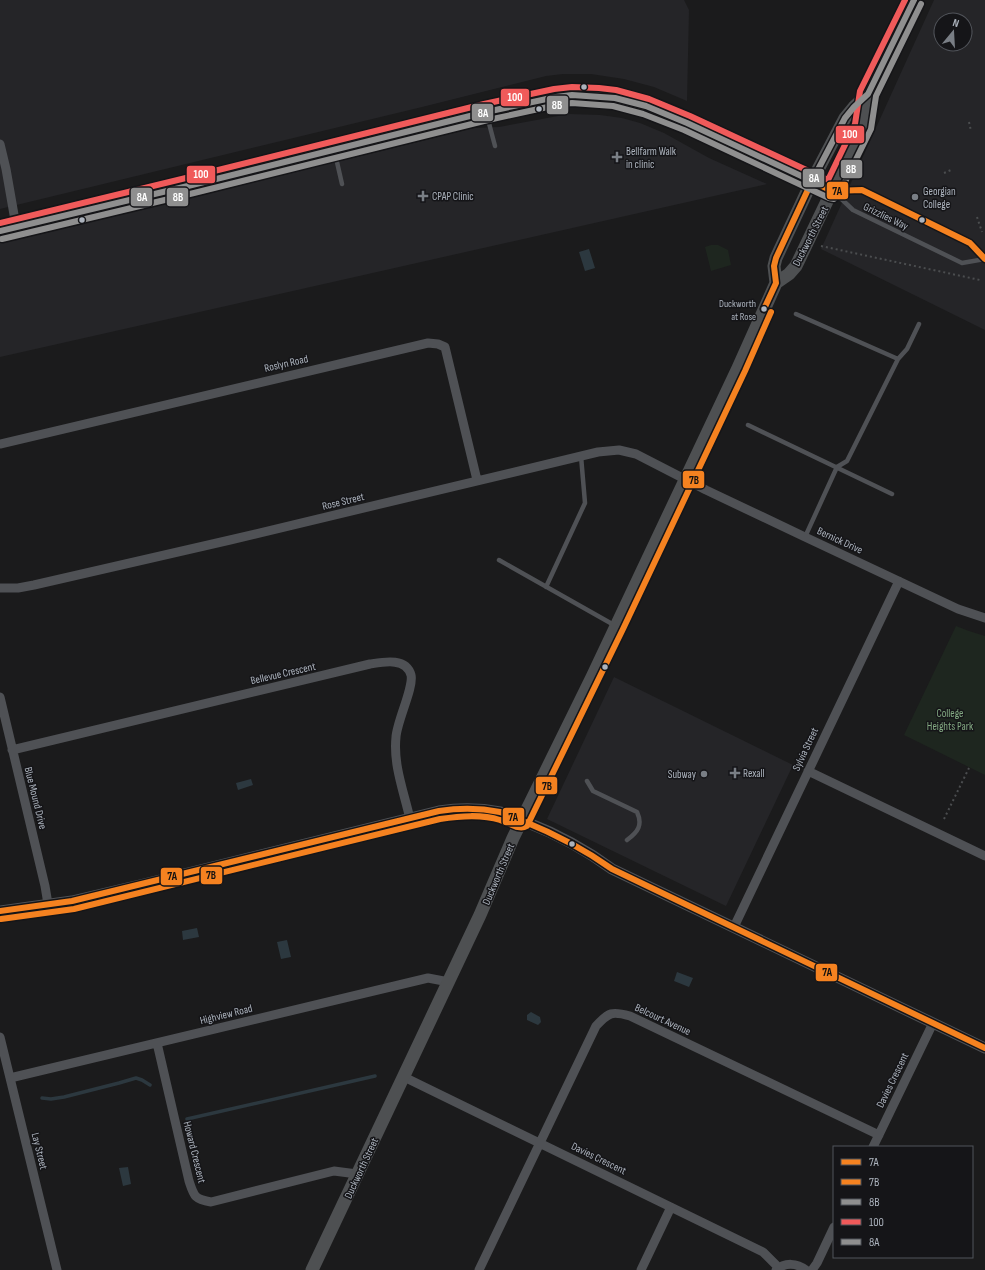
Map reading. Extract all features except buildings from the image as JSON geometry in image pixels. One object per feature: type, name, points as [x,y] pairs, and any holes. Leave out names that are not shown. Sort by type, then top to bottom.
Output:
[{"type":"main road","name":"Duckworth Street","points":[[776,283],[789,274],[796,266],[863,126],[868,94],[914,0]]},
{"type":"main road","name":"Duckworth Street","points":[[312,1270],[449,982],[513,838],[616,626],[738,368],[776,283],[774,266],[776,258],[812,181],[845,118],[854,106],[868,94]]},
{"type":"street","points":[[0,230],[486,112],[559,96],[572,95],[599,96],[630,101],[680,120],[832,191]]},
{"type":"street","points":[[0,144],[16,226]]},
{"type":"street","name":"Roslyn Road","points":[[0,444],[428,343],[438,344],[445,347],[476,480]]},
{"type":"street","name":"Rose Street","points":[[0,588],[18,588],[34,585],[608,450],[629,452],[643,457],[686,479]]},
{"type":"street","name":"Bernick Drive","points":[[686,479],[899,581],[958,608],[985,618]]},
{"type":"street","name":"Sylvia Street","points":[[734,927],[899,581]]},
{"type":"street","name":"Bellevue Crescent","points":[[12,750],[370,664],[392,662],[400,664],[407,669],[411,675],[408,693],[398,722],[395,749],[396,763],[410,819]]},
{"type":"street","name":"Blue Mound Drive","points":[[0,697],[48,904]]},
{"type":"street","points":[[808,771],[985,856]]},
{"type":"street","points":[[0,911],[72,901],[439,811],[467,809],[502,812],[546,830],[580,848],[612,869],[985,1048]]},
{"type":"street","name":"Highview Road","points":[[10,1078],[428,978],[449,982]]},
{"type":"street","name":"Belcourt Avenue","points":[[479,1270],[596,1026],[606,1015],[612,1013],[630,1016],[878,1135]]},
{"type":"street","name":"Davies Crescent","points":[[873,1146],[933,1023]]},
{"type":"street","name":"Lay Street","points":[[0,1037],[57,1270]]},
{"type":"street","name":"Howard Crescent","points":[[157,1043],[189,1181],[193,1195],[202,1201],[211,1202],[334,1171],[357,1174]]},
{"type":"street","name":"Davies Crescent","points":[[404,1077],[763,1252],[777,1269],[785,1265],[792,1264],[799,1265],[806,1270]]},
{"type":"street","points":[[641,1270],[671,1207]]},
{"type":"street","points":[[812,1270],[817,1263],[833,1229]]},
{"type":"lane","points":[[486,112],[495,146]]},
{"type":"lane","points":[[334,149],[342,184]]},
{"type":"lane","name":"Grizzlies Way","points":[[832,191],[862,190],[970,243],[985,259]]},
{"type":"lane","name":"Grizzlies Way","points":[[832,191],[853,210],[962,263],[985,259]]},
{"type":"lane","points":[[796,314],[898,359]]},
{"type":"lane","points":[[805,537],[837,467],[848,461],[898,359],[907,349],[918,324]]},
{"type":"lane","points":[[748,425],[892,494]]},
{"type":"lane","points":[[546,587],[585,503],[581,456]]},
{"type":"lane","points":[[499,560],[616,626]]},
{"type":"lane","points":[[587,781],[593,791],[637,812],[640,818],[640,825],[636,832],[627,840]]},
{"type":"path","points":[[969,122],[971,131]]},
{"type":"path","points":[[944,174],[950,170]]},
{"type":"path","points":[[977,217],[982,232]]},
{"type":"path","points":[[821,246],[980,280]]},
{"type":"path","points":[[944,819],[969,768]]},
{"type":"shaded area","points":[[0,0],[684,0],[689,10],[687,101],[654,87],[624,79],[591,74],[563,74],[546,76],[0,209]]},
{"type":"shaded area","name":"Georgian College","points":[[934,0],[985,0],[985,330],[821,249]]},
{"type":"shaded area","points":[[569,114],[600,115],[622,118],[640,123],[664,133],[709,158],[767,184],[0,357],[0,243],[128,212],[144,206],[353,158],[475,128],[499,127]]},
{"type":"shaded area","points":[[589,249],[595,268],[585,271],[579,252]]},
{"type":"shaded area","points":[[614,677],[793,765],[726,906],[547,819]]},
{"type":"shaded area","points":[[251,779],[253,785],[238,790],[236,783]]},
{"type":"shaded area","points":[[197,928],[199,937],[183,940],[182,931]]},
{"type":"shaded area","points":[[287,940],[291,957],[281,959],[277,942]]},
{"type":"shaded area","points":[[677,972],[693,978],[689,987],[674,981]]},
{"type":"shaded area","points":[[531,1012],[540,1017],[541,1022],[538,1025],[527,1020],[527,1015]]},
{"type":"shaded area","points":[[128,1167],[131,1184],[123,1186],[119,1168]]},
{"type":"green space","points":[[718,245],[728,250],[731,265],[711,271],[705,247]]},
{"type":"green space","name":"College Heights Park","points":[[956,626],[985,636],[985,775],[904,735]]},
{"type":"waterway","points":[[187,1119],[375,1076]]},
{"type":"waterway","points":[[42,1098],[51,1099],[64,1097],[136,1078],[150,1085]]},
{"type":"transit line","name":"100","points":[[0,223],[484,104],[554,89],[572,87],[616,90],[649,99],[690,116],[828,180],[855,124],[860,91],[905,0]]},
{"type":"transit line","name":"8A","points":[[0,231],[486,112],[572,95],[615,98],[646,106],[687,123],[812,181],[845,118],[868,94],[914,0]]},
{"type":"transit line","name":"8B","points":[[2,239],[488,120],[572,103],[613,106],[643,114],[684,130],[834,199],[839,194],[871,129],[876,96],[921,4]]},
{"type":"transit line","name":"7A","points":[[764,309],[776,283],[774,266],[776,258],[812,181],[832,191],[862,190],[970,243],[985,259]]},
{"type":"transit line","name":"7B","points":[[1,919],[74,909],[440,819],[478,816],[493,818],[517,827],[527,826],[623,629],[745,371],[771,312]]},
{"type":"transit line","name":"7A","points":[[0,911],[72,901],[439,811],[470,809],[500,812],[558,837],[580,848],[612,869],[985,1048]]},
{"type":"place","name":"Bellfarm Walk in clinic","points":[[617,157]]},
{"type":"place","name":"CPAP Clinic","points":[[423,196]]},
{"type":"place","name":"Georgian College","points":[[915,197]]},
{"type":"place","name":"Duckworth at Rose","points":[[764,309]]},
{"type":"place","name":"Rexall","points":[[735,773]]},
{"type":"place","name":"Subway","points":[[704,774]]}]
